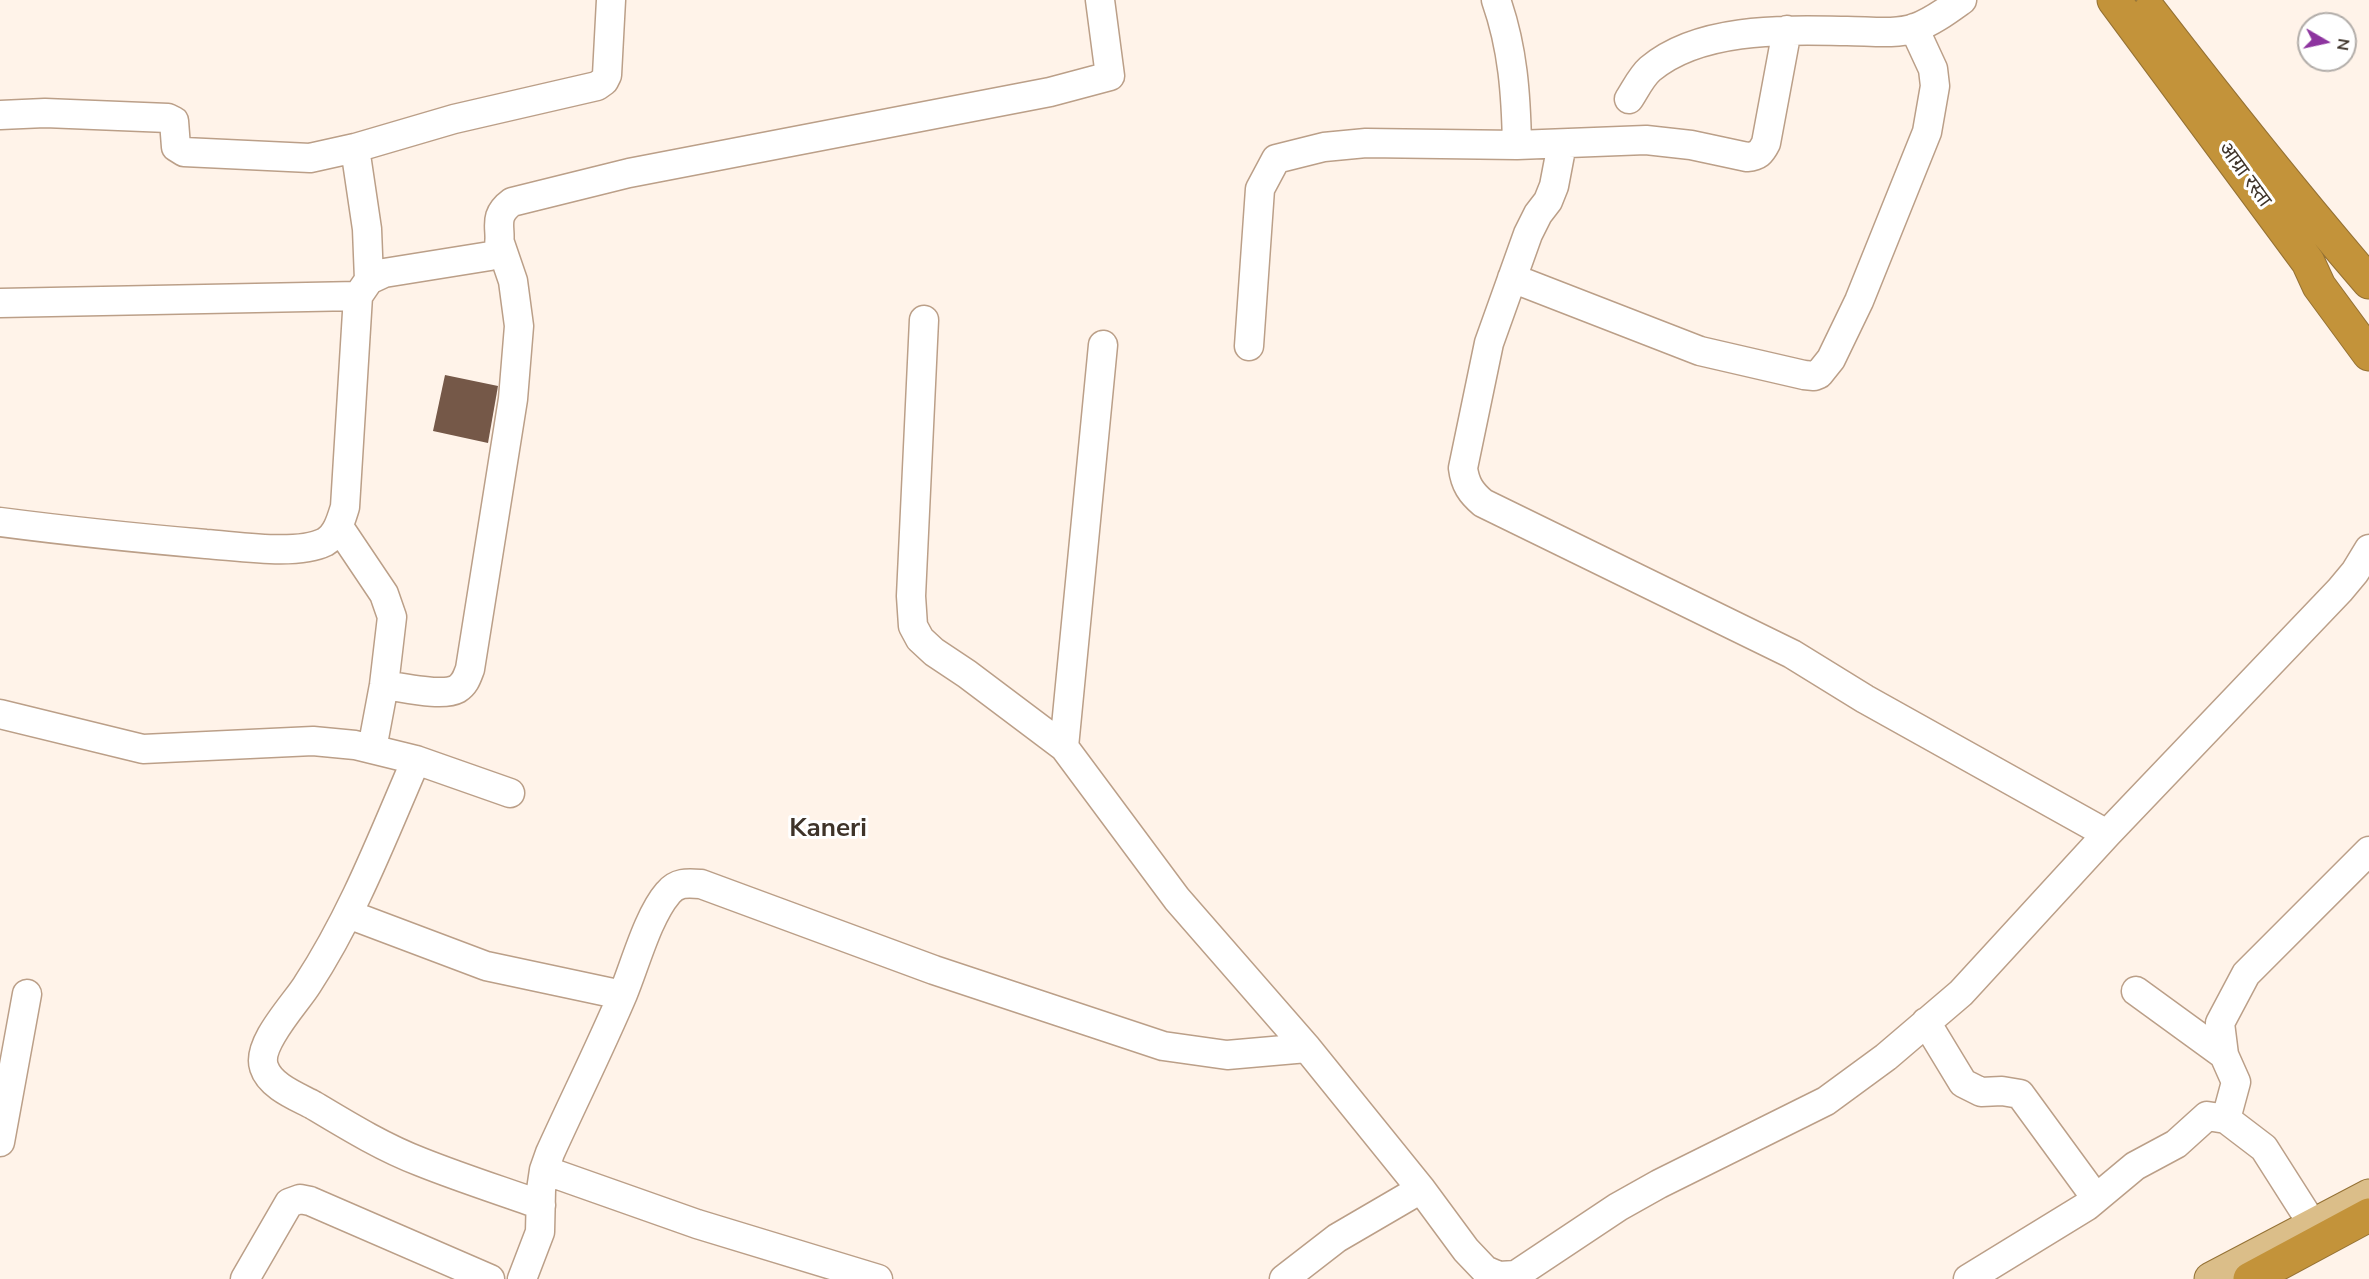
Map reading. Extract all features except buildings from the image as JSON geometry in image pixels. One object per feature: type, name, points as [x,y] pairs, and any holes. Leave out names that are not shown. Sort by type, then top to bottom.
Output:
[{"type":"highway","name":"आग्रा रस्ता","points":[[2114,0],[2334,265],[2319,286],[2369,354]]},
{"type":"highway","points":[[2141,0],[2232,117],[2369,316]]},
{"type":"highway","points":[[2250,1279],[2367,1230]]},
{"type":"highway","points":[[2283,1279],[2367,1230]]},
{"type":"main road","points":[[2211,1279],[2369,1196]]},
{"type":"street","points":[[0,115],[45,113],[168,118],[174,121],[176,147],[184,152],[310,158],[454,119],[597,86],[604,81],[607,75],[611,0]]},
{"type":"street","points":[[384,685],[437,692],[456,690],[466,681],[470,669],[513,399],[519,326],[513,281],[500,243],[498,223],[501,210],[512,202],[629,173],[1050,92],[1110,76],[1100,0]]},
{"type":"street","points":[[1496,0],[1511,50],[1516,93],[1518,146]]},
{"type":"street","points":[[1629,99],[1648,70],[1675,53],[1707,40],[1787,30],[1888,31],[1914,28],[1932,20],[1962,0]]},
{"type":"street","points":[[1512,279],[1700,351],[1804,375],[1819,374],[1831,359],[1859,301],[1927,132],[1935,86],[1933,69],[1914,28]]},
{"type":"street","points":[[1249,346],[1260,189],[1276,159],[1324,147],[1366,143],[1518,146],[1646,140],[1691,145],[1747,157],[1755,156],[1762,152],[1766,143],[1787,30]]},
{"type":"street","points":[[1562,144],[1554,186],[1548,201],[1538,214],[1528,234],[1489,343],[1463,468],[1465,481],[1473,494],[1484,503],[1792,654],[1865,699],[2108,834]]},
{"type":"street","points":[[0,522],[90,534],[281,548],[304,549],[326,541],[339,527],[345,507],[363,288],[367,229],[356,147]]},
{"type":"street","points":[[0,303],[363,288],[384,273],[490,256],[498,251],[500,243]]},
{"type":"street","points":[[924,321],[911,596],[913,626],[920,639],[934,652],[968,674],[1065,747],[1178,899],[1307,1048],[1466,1250],[1485,1270],[1499,1276],[1516,1275],[1617,1207],[1826,1101],[1886,1057],[1961,993],[2108,834],[2340,590],[2355,572],[2369,549]]},
{"type":"street","points":[[1065,747],[1102,345]]},
{"type":"street","points":[[339,527],[384,594],[392,617],[384,685],[372,749]]},
{"type":"street","points":[[0,714],[143,749],[312,741],[356,745],[416,760],[510,793]]},
{"type":"street","points":[[416,760],[348,914],[307,986],[270,1036],[263,1055],[263,1066],[271,1079],[351,1128],[420,1162],[542,1205]]},
{"type":"street","points":[[2226,1119],[2236,1082],[2224,1055],[2220,1023],[2246,974],[2369,851]]},
{"type":"street","points":[[522,1279],[540,1232],[544,1170],[622,995],[655,912],[676,885],[701,884],[934,970],[1163,1046],[1227,1055],[1307,1048]]},
{"type":"street","points":[[348,914],[486,966],[622,995]]},
{"type":"street","points":[[2136,991],[2224,1055]]},
{"type":"street","points":[[0,1142],[27,994]]},
{"type":"street","points":[[1926,1022],[1963,1083],[1981,1092],[2002,1091],[2020,1094],[2096,1198]]},
{"type":"street","points":[[1968,1279],[2096,1198],[2135,1166],[2176,1144],[2207,1116],[2226,1119],[2264,1148],[2313,1225]]},
{"type":"street","points":[[544,1170],[697,1224],[878,1279]]},
{"type":"street","points":[[1284,1279],[1337,1238],[1420,1189]]},
{"type":"street","points":[[244,1279],[289,1203],[300,1199],[310,1201],[490,1279]]},
{"type":"district","name":"Kaneri","points":[[828,830]]}]
